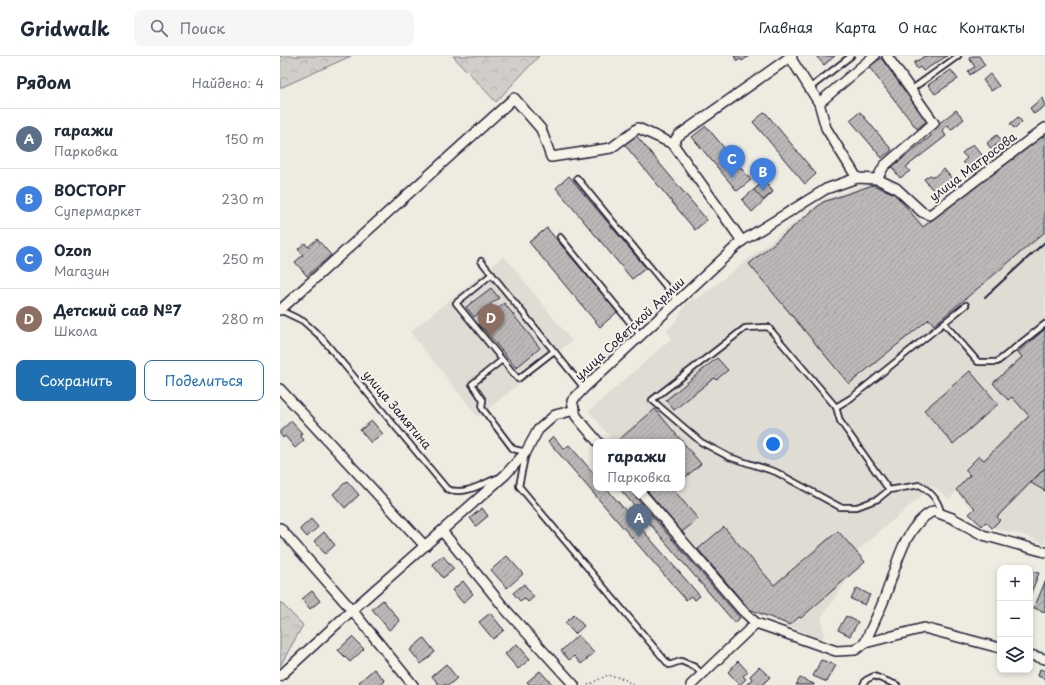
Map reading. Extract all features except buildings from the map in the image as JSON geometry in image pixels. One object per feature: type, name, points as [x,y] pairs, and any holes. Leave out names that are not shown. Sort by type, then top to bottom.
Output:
[{"type":"street","points":[[819,103],[874,56]]},
{"type":"street","points":[[877,178],[884,166],[934,123],[912,89],[887,56]]},
{"type":"street","points":[[673,144],[678,136],[791,57],[819,103],[826,128],[858,178]]},
{"type":"street","points":[[280,310],[514,98],[540,129],[551,157],[611,148],[638,128],[673,144],[742,241]]},
{"type":"street","name":"улица Матросова","points":[[877,178],[896,188],[922,212],[930,214],[1045,128]]},
{"type":"street","name":"улица Советской Армии","points":[[574,410],[572,401],[584,388],[742,241],[826,189],[858,178],[877,178]]},
{"type":"street","points":[[280,389],[425,546]]},
{"type":"street","points":[[574,410],[576,416],[595,439]]},
{"type":"street","name":"улица Замятина","points":[[280,676],[442,530],[505,476],[526,452],[538,430],[555,415],[574,410]]},
{"type":"street","points":[[640,491],[743,611],[756,623],[836,651],[855,650],[865,643],[924,628],[997,647]]},
{"type":"street","points":[[865,643],[884,598],[897,560],[910,533],[924,516],[933,511],[941,513],[983,535],[1045,552]]},
{"type":"street","points":[[280,528],[352,610],[414,685]]},
{"type":"street","points":[[442,530],[506,610],[574,685]]},
{"type":"street","points":[[691,685],[756,623]]},
{"type":"street","points":[[1033,656],[1045,659]]},
{"type":"lane","points":[[810,88],[851,56]]},
{"type":"lane","points":[[912,89],[958,56]]},
{"type":"lane","points":[[577,178],[678,301]]},
{"type":"lane","points":[[560,237],[640,336]]},
{"type":"lane","points":[[481,261],[584,388]]},
{"type":"lane","points":[[492,274],[456,303],[518,379],[554,351]]},
{"type":"lane","points":[[836,407],[851,398],[966,305]]},
{"type":"lane","name":"улица Замятина","points":[[280,310],[303,321],[321,337],[447,489],[455,492],[462,491],[505,476]]},
{"type":"lane","points":[[944,323],[978,362],[997,362],[1045,324]]},
{"type":"lane","points":[[889,490],[840,421],[836,407],[768,327],[745,328],[652,400],[701,442],[729,457],[776,472],[840,507],[858,507],[867,505],[889,490],[920,485],[928,490],[940,503],[941,513]]},
{"type":"lane","points":[[502,360],[472,384],[483,400],[482,408],[514,449],[526,452],[519,486],[669,665],[681,661],[695,667],[702,674]]},
{"type":"lane","points":[[863,685],[866,680],[874,676],[896,685]]},
{"type":"path","points":[[588,685],[608,674],[624,679],[632,685]]},
{"type":"shaded area","points":[[1045,134],[1045,544],[1023,535],[994,528],[956,492],[949,499],[933,486],[857,551],[866,562],[852,573],[821,618],[824,634],[822,639],[748,610],[646,491],[685,491],[685,439],[608,439],[610,437],[589,411],[672,338],[666,331],[677,320],[685,305],[694,297],[696,300],[823,200],[868,183],[896,193],[924,224]]},
{"type":"shaded area","points":[[504,256],[572,341],[478,417],[410,332]]},
{"type":"green space","points":[[280,56],[351,56],[280,88]]},
{"type":"green space","points":[[453,56],[539,56],[496,102]]},
{"type":"green space","points":[[280,602],[303,625],[280,666]]},
{"type":"railway","points":[[985,297],[1045,242]]},
{"type":"place","name":"Ozon","points":[[732,178]]},
{"type":"place","name":"ВОСТОРГ","points":[[763,191]]},
{"type":"place","name":"Детский сад №7","points":[[491,337]]},
{"type":"place","name":"гаражи","points":[[639,537]]}]
